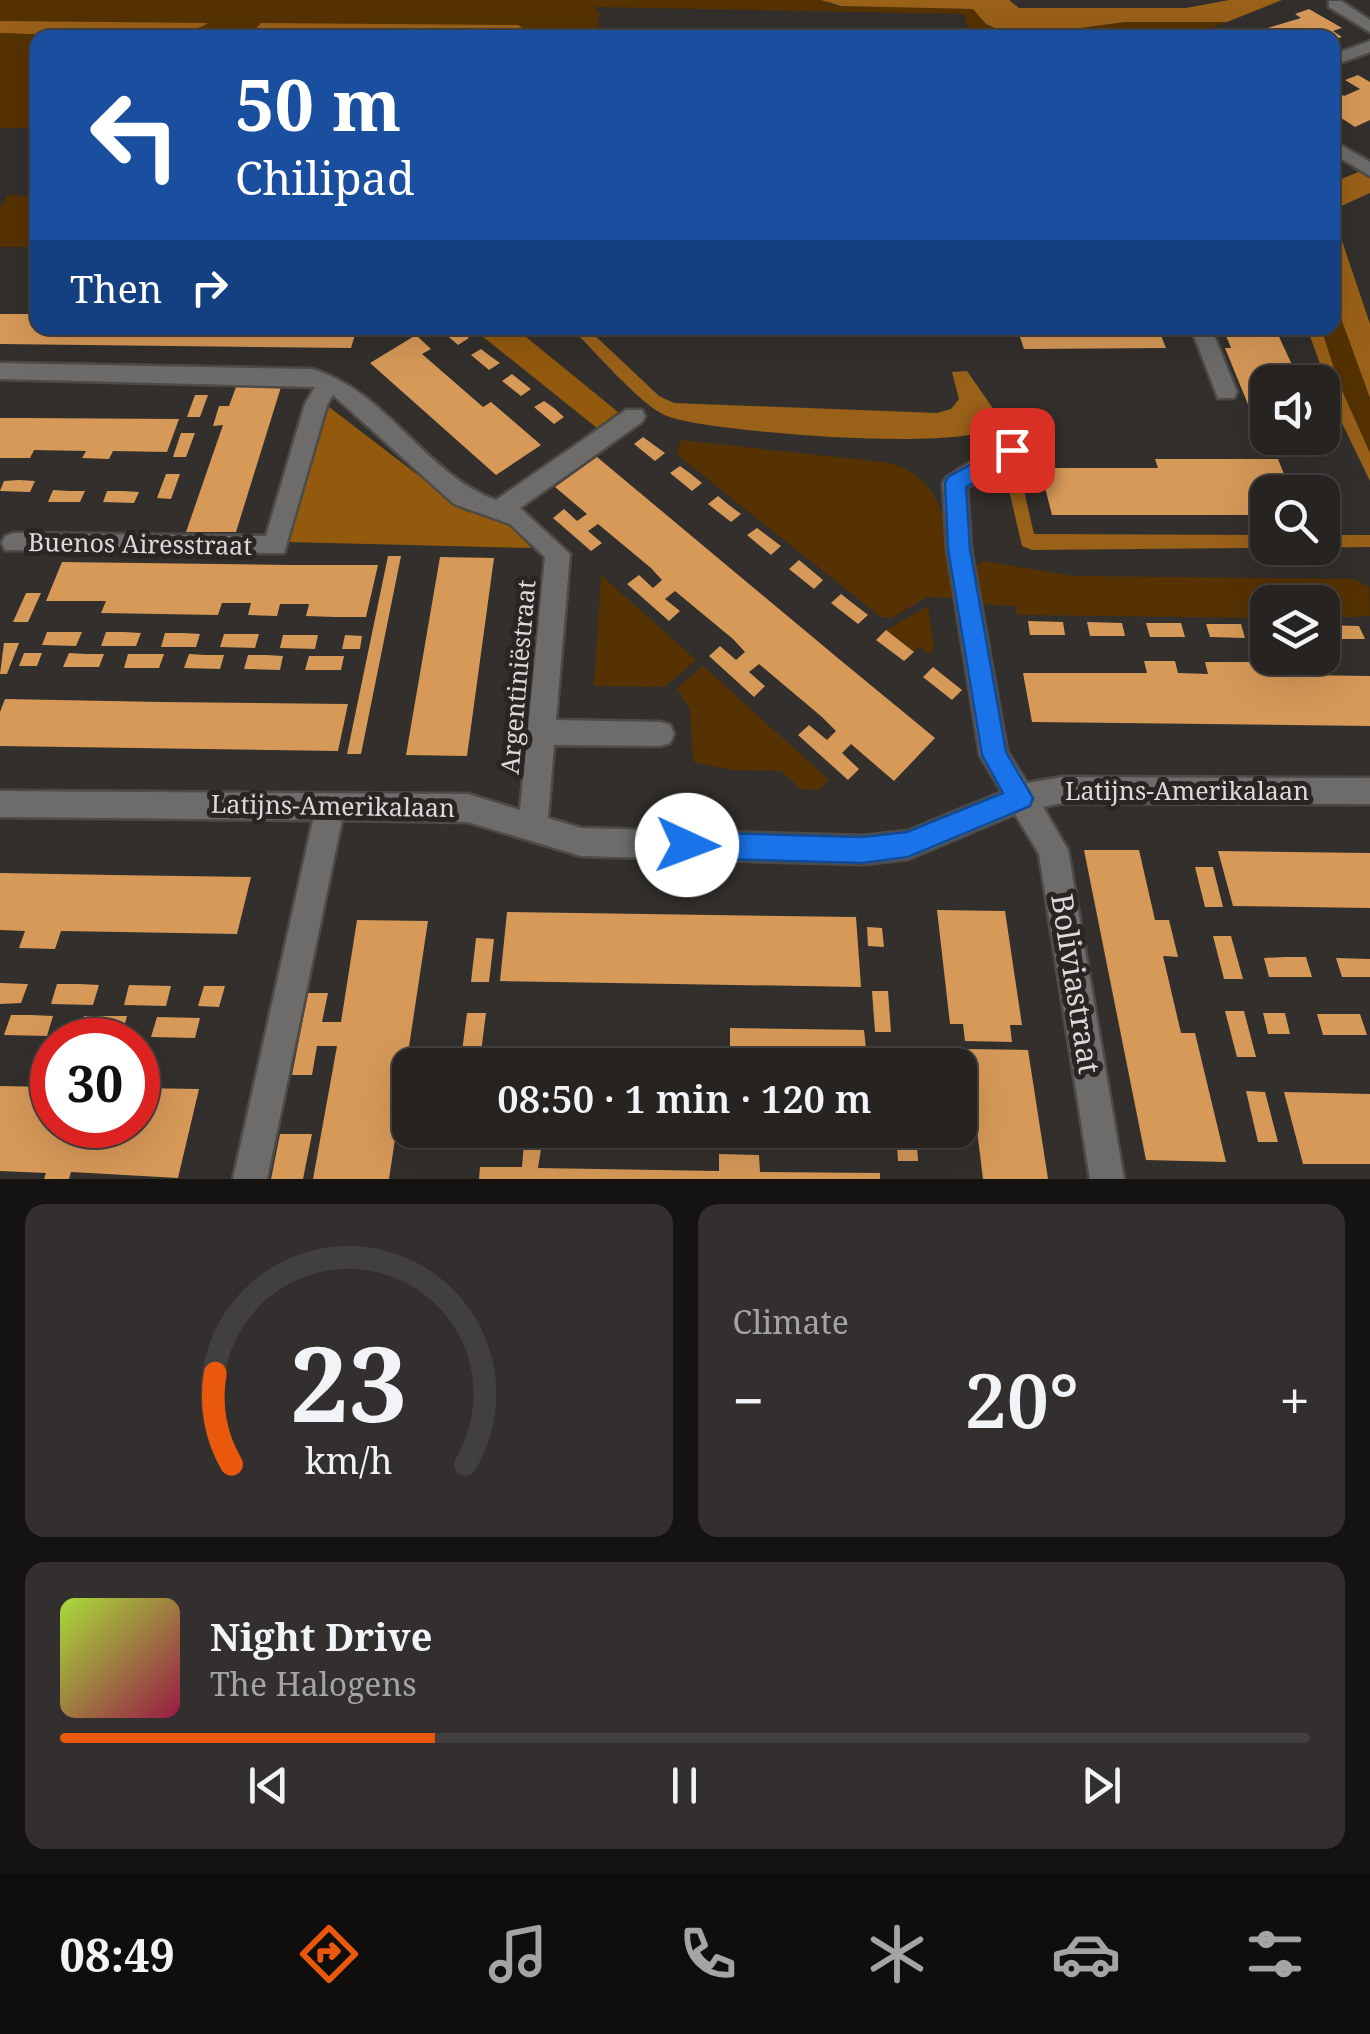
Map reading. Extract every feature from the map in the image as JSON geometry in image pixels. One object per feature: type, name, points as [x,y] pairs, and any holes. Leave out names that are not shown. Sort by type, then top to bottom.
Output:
[{"type":"street","points":[[1335,4],[1370,27]]},
{"type":"street","points":[[1340,58],[1370,46]]},
{"type":"street","points":[[1340,150],[1364,166]]},
{"type":"street","points":[[1204,335],[1226,392]]},
{"type":"street","name":"Argentiniëstraat","points":[[0,371],[312,377],[346,391],[462,497],[518,517],[558,554],[533,826]]},
{"type":"street","name":"Buenos Airesstraat","points":[[14,543],[275,546],[316,404],[329,384]]},
{"type":"street","points":[[499,510],[634,416]]},
{"type":"street","name":"Boliviastraat","points":[[1029,450],[1012,450],[955,483],[959,549],[994,755],[1053,850],[1107,1179]]},
{"type":"street","points":[[540,732],[660,734]]},
{"type":"street","name":"Latijns-Amerikalaan","points":[[0,804],[468,808],[581,842],[862,850],[908,844],[1020,798],[1062,790],[1370,790]]},
{"type":"street","points":[[250,1179],[332,805]]},
{"type":"shaded area","points":[[0,0],[828,0],[830,5],[841,6],[974,9],[986,24],[1048,30],[968,30],[964,14],[597,7],[598,30],[30,30],[30,128],[0,128]]},
{"type":"shaded area","points":[[821,0],[1009,0],[1019,8],[1186,8],[1229,0],[1282,0],[1227,22],[1125,22],[1065,30],[1000,30],[986,24],[973,9],[841,6]]},
{"type":"shaded area","points":[[0,21],[208,23],[188,30],[0,33]]},
{"type":"shaded area","points":[[1125,22],[1227,22],[1204,30],[1065,30]]},
{"type":"shaded area","points":[[261,23],[518,25],[524,29],[524,30],[255,30]]},
{"type":"shaded area","points":[[1370,167],[1370,193],[1340,207],[1340,180]]},
{"type":"shaded area","points":[[8,195],[30,196],[30,247],[0,247],[0,208]]},
{"type":"shaded area","points":[[1340,235],[1370,324],[1370,398],[1340,315]]},
{"type":"shaded area","points":[[1340,315],[1370,398],[1370,453],[1340,386],[1340,365],[1333,365],[1323,335],[1340,335]]},
{"type":"shaded area","points":[[481,335],[524,335],[618,412],[597,428]]},
{"type":"shaded area","points":[[578,335],[594,335],[659,396],[674,403],[937,413],[951,409],[959,399],[952,372],[967,371],[992,407],[993,426],[975,434],[891,439],[731,428],[667,416],[618,376]]},
{"type":"shaded area","points":[[1310,335],[1323,335],[1333,365],[1321,365]]},
{"type":"shaded area","points":[[1340,386],[1370,453],[1370,481],[1340,418]]},
{"type":"shaded area","points":[[329,407],[465,511],[511,521],[531,548],[287,542]]},
{"type":"shaded area","points":[[680,440],[883,462],[905,469],[922,481],[942,514],[957,598],[927,597],[891,618],[881,617],[677,455]]},
{"type":"shaded area","points":[[1019,469],[1034,534],[1250,535],[1250,548],[1032,550],[1022,546],[1005,473]]},
{"type":"shaded area","points":[[1340,535],[1370,535],[1370,547],[1340,547]]},
{"type":"shaded area","points":[[983,561],[1074,576],[1354,579],[1369,587],[1370,616],[1340,618],[1340,585],[1250,585],[1250,618],[1017,615],[1015,606],[979,604],[974,568]]},
{"type":"shaded area","points":[[601,575],[696,660],[665,687],[594,686]]},
{"type":"shaded area","points":[[928,606],[934,649],[928,654],[918,646],[914,652],[886,630]]},
{"type":"shaded area","points":[[703,666],[829,780],[819,790],[801,789],[781,771],[733,770],[693,762],[690,710],[677,688]]},
{"type":"building","points":[[1309,9],[1342,28],[1261,30],[1301,18],[1295,14]]},
{"type":"building","points":[[1358,75],[1370,82],[1370,120],[1355,127],[1340,117],[1340,94],[1344,96],[1360,89],[1345,80]]},
{"type":"building","points":[[0,314],[30,314],[30,335],[355,335],[351,348],[0,344]]},
{"type":"building","points":[[416,335],[431,349],[422,354],[483,407],[491,402],[541,445],[496,475],[370,363]]},
{"type":"building","points":[[447,335],[469,338],[458,345]]},
{"type":"building","points":[[1019,335],[1161,335],[1166,348],[1024,349]]},
{"type":"building","points":[[1226,335],[1278,335],[1292,365],[1250,365],[1250,409],[1225,348],[1231,348]]},
{"type":"building","points":[[481,349],[500,363],[489,370],[471,355]]},
{"type":"building","points":[[512,374],[531,389],[521,396],[502,381]]},
{"type":"building","points":[[236,387],[281,387],[236,532],[186,532],[223,425],[213,426],[219,406],[229,406]]},
{"type":"building","points":[[195,395],[208,395],[200,417],[187,417]]},
{"type":"building","points":[[544,401],[564,417],[554,424],[534,407]]},
{"type":"building","points":[[0,418],[179,419],[167,452],[113,451],[109,459],[82,458],[86,451],[34,450],[30,458],[0,458]]},
{"type":"building","points":[[181,433],[195,433],[186,457],[173,457]]},
{"type":"building","points":[[643,437],[665,453],[655,461],[634,444]]},
{"type":"building","points":[[597,457],[935,738],[894,781],[851,744],[842,753],[859,769],[848,780],[798,735],[809,725],[827,740],[836,731],[822,717],[759,664],[749,672],[765,686],[754,697],[709,656],[720,646],[736,660],[745,652],[733,639],[675,591],[665,599],[680,611],[669,621],[627,584],[639,575],[653,588],[662,580],[651,568],[598,524],[588,531],[602,543],[591,551],[553,518],[564,509],[577,521],[587,514],[555,487]]},
{"type":"building","points":[[1155,459],[1278,459],[1284,475],[1250,475],[1250,515],[1052,515],[1040,468],[1158,468]]},
{"type":"building","points":[[680,466],[702,483],[692,491],[670,473]]},
{"type":"building","points":[[166,474],[180,474],[171,499],[157,498]]},
{"type":"building","points":[[4,481],[35,481],[30,492],[0,491]]},
{"type":"building","points":[[53,490],[85,491],[80,502],[48,502]]},
{"type":"building","points":[[107,491],[139,492],[134,503],[103,502]]},
{"type":"building","points":[[718,496],[741,514],[731,522],[708,504]]},
{"type":"building","points":[[757,528],[781,546],[771,555],[747,535]]},
{"type":"building","points":[[388,556],[401,556],[361,754],[347,754]]},
{"type":"building","points":[[440,557],[494,558],[467,756],[406,755]]},
{"type":"building","points":[[799,560],[823,580],[814,589],[789,569]]},
{"type":"building","points":[[62,562],[378,565],[366,617],[335,617],[306,616],[309,604],[280,604],[277,616],[248,615],[251,603],[222,603],[218,615],[101,613],[106,601],[46,601]]},
{"type":"building","points":[[26,593],[41,593],[28,622],[13,622]]},
{"type":"building","points":[[841,594],[868,615],[858,624],[831,603]]},
{"type":"building","points":[[1028,621],[1063,622],[1065,635],[1030,635]]},
{"type":"building","points":[[1087,622],[1122,623],[1125,636],[1090,636]]},
{"type":"building","points":[[1146,623],[1181,623],[1185,637],[1150,637]]},
{"type":"building","points":[[1206,624],[1241,624],[1245,638],[1210,637]]},
{"type":"building","points":[[1340,625],[1359,626],[1365,639],[1340,639]]},
{"type":"building","points":[[886,630],[914,652],[904,661],[876,640]]},
{"type":"building","points":[[47,632],[82,632],[76,646],[42,645]]},
{"type":"building","points":[[106,632],[141,633],[136,646],[101,646]]},
{"type":"building","points":[[165,633],[200,634],[196,647],[161,647]]},
{"type":"building","points":[[224,634],[259,634],[255,648],[220,647]]},
{"type":"building","points":[[283,635],[318,635],[315,649],[280,648]]},
{"type":"building","points":[[345,635],[362,636],[360,649],[342,649]]},
{"type":"building","points":[[4,643],[19,643],[7,674],[0,674]]},
{"type":"building","points":[[24,653],[42,653],[37,666],[19,666]]},
{"type":"building","points":[[69,653],[104,654],[99,667],[63,667]]},
{"type":"building","points":[[128,654],[164,654],[159,668],[124,668]]},
{"type":"building","points":[[189,654],[224,655],[220,669],[184,668]]},
{"type":"building","points":[[248,655],[283,656],[280,670],[244,669]]},
{"type":"building","points":[[309,656],[344,656],[341,670],[305,670]]},
{"type":"building","points":[[1144,661],[1175,661],[1178,673],[1208,674],[1205,662],[1250,662],[1250,675],[1370,676],[1370,726],[1032,722],[1023,673],[1147,673]]},
{"type":"building","points":[[933,667],[962,690],[952,700],[923,677]]},
{"type":"building","points":[[5,699],[348,704],[338,751],[0,746],[0,712]]},
{"type":"building","points":[[1084,850],[1139,850],[1155,920],[1169,920],[1178,957],[1163,956],[1181,1033],[1195,1033],[1226,1162],[1146,1160]]},
{"type":"building","points":[[1218,851],[1370,853],[1370,908],[1233,906]]},
{"type":"building","points":[[1195,867],[1213,867],[1223,907],[1205,907]]},
{"type":"building","points":[[0,873],[251,877],[237,934],[61,931],[55,949],[19,948],[25,931],[0,930]]},
{"type":"building","points":[[937,910],[1005,911],[1022,1025],[1010,1025],[1012,1042],[965,1041],[963,1024],[950,1024]]},
{"type":"building","points":[[507,912],[856,917],[861,987],[500,981]]},
{"type":"building","points":[[357,920],[428,921],[409,1048],[392,1048],[394,1148],[389,1179],[313,1179],[337,1046],[317,1046],[312,1075],[292,1075],[308,993],[328,993],[322,1022],[341,1022]]},
{"type":"building","points":[[867,927],[882,928],[884,947],[868,946]]},
{"type":"building","points":[[1213,936],[1231,936],[1243,979],[1224,979]]},
{"type":"building","points":[[476,938],[494,939],[489,982],[471,982]]},
{"type":"building","points":[[1306,957],[1312,977],[1269,977],[1264,958]]},
{"type":"building","points":[[1336,958],[1370,959],[1370,977],[1342,977]]},
{"type":"building","points":[[0,983],[28,984],[21,1003],[0,1004]]},
{"type":"building","points":[[57,984],[99,985],[93,1005],[51,1004]]},
{"type":"building","points":[[129,985],[171,986],[166,1006],[124,1005]]},
{"type":"building","points":[[204,986],[225,986],[219,1007],[198,1006]]},
{"type":"building","points":[[872,991],[888,991],[891,1032],[875,1032]]},
{"type":"building","points":[[1225,1011],[1244,1011],[1256,1057],[1237,1057]]},
{"type":"building","points":[[467,1013],[486,1013],[482,1048],[462,1048]]},
{"type":"building","points":[[1263,1013],[1285,1013],[1290,1034],[1268,1034]]},
{"type":"building","points":[[1317,1014],[1360,1014],[1367,1035],[1323,1035]]},
{"type":"building","points":[[11,1015],[53,1016],[30,1018],[30,1036],[4,1035]]},
{"type":"building","points":[[84,1016],[127,1016],[126,1018]]},
{"type":"building","points":[[157,1017],[200,1018],[195,1038],[160,1037],[160,1018]]},
{"type":"building","points":[[730,1028],[864,1030],[866,1048],[730,1046]]},
{"type":"building","points":[[977,1049],[1028,1050],[1048,1179],[983,1179],[977,1130]]},
{"type":"building","points":[[0,1086],[30,1087],[30,1148],[160,1148],[160,1088],[199,1089],[178,1178],[71,1172],[69,1179],[44,1179],[46,1173],[0,1171]]},
{"type":"building","points":[[1246,1091],[1265,1092],[1278,1142],[1258,1142]]},
{"type":"building","points":[[1284,1092],[1370,1094],[1370,1164],[1303,1164]]},
{"type":"building","points":[[280,1134],[312,1134],[303,1179],[271,1179]]},
{"type":"building","points":[[524,1148],[541,1148],[538,1168],[719,1171],[719,1154],[759,1155],[760,1172],[880,1173],[880,1179],[479,1179],[480,1167],[522,1167]]},
{"type":"building","points":[[897,1148],[917,1148],[918,1161],[898,1161]]},
{"type":"route","points":[[687,845],[862,850],[908,844],[1020,798],[994,755],[959,549],[955,483],[1012,450]]}]
